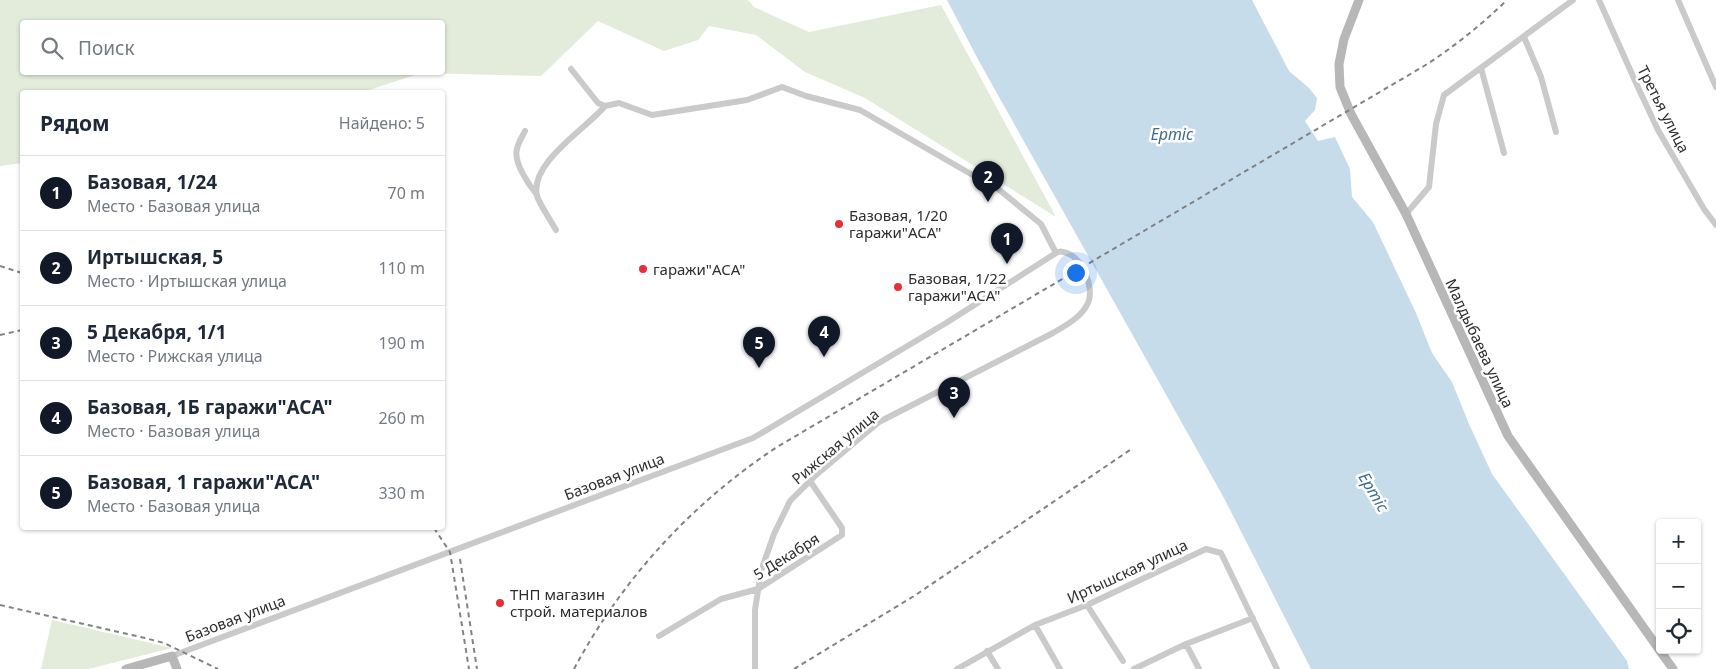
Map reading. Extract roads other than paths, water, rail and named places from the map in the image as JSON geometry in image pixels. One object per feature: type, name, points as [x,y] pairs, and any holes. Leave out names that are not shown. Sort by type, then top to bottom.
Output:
[{"type":"main road","name":"Малдыбаева улица","points":[[1359,0],[1344,39],[1340,64],[1340,87],[1350,114],[1406,214],[1508,436],[1672,669]]},
{"type":"main road","name":"Базовая улица","points":[[126,669],[172,656]]},
{"type":"main road","points":[[172,656],[177,669]]},
{"type":"street","points":[[1406,214],[1429,187],[1436,124],[1444,96],[1573,0]]},
{"type":"street","name":"Третья улица","points":[[1599,0],[1658,130],[1704,209],[1716,225]]},
{"type":"street","points":[[1678,0],[1716,87]]},
{"type":"street","points":[[1524,36],[1541,77],[1556,132]]},
{"type":"street","points":[[1481,68],[1504,153]]},
{"type":"street","points":[[571,69],[598,103],[605,106],[620,103],[652,115],[747,100],[782,87],[806,96],[860,110],[976,178],[997,188],[1041,224],[1056,253]]},
{"type":"street","points":[[537,195],[538,179],[545,164],[558,149],[605,106]]},
{"type":"street","points":[[525,131],[516,151],[520,167],[556,230]]},
{"type":"street","name":"Рижская улица","points":[[755,669],[755,610],[761,571],[774,534],[790,501],[810,481],[879,422],[1072,322],[1082,312],[1088,302],[1090,292],[1089,280],[1072,256],[1064,252],[1056,253]]},
{"type":"street","name":"Базовая улица","points":[[172,656],[752,438],[946,323],[1056,253]]},
{"type":"street","name":"5 Декабря","points":[[658,636],[721,599],[758,589],[842,535],[842,528],[810,481]]},
{"type":"street","name":"Иртышская улица","points":[[957,669],[1035,626],[1087,605],[1206,549],[1222,552],[1277,669]]},
{"type":"street","points":[[1087,605],[1123,661]]},
{"type":"street","points":[[1133,669],[1186,644],[1253,618]]},
{"type":"street","points":[[1035,626],[1060,669]]},
{"type":"street","points":[[1186,644],[1199,669]]},
{"type":"street","points":[[987,651],[998,669]]},
{"type":"water","name":"Ертіс","points":[[947,0],[1252,0],[1289,71],[1309,88],[1317,98],[1315,110],[1305,121],[1318,141],[1335,137],[1350,169],[1352,197],[1373,222],[1416,313],[1432,353],[1452,382],[1492,474],[1627,661],[1629,669],[1311,669],[1224,498],[980,63]]},
{"type":"railway","points":[[574,669],[614,604],[637,574],[688,518],[746,469],[777,447],[1424,66],[1467,35],[1507,0]]},
{"type":"railway","points":[[0,266],[20,272]]},
{"type":"railway","points":[[0,335],[20,330]]},
{"type":"railway","points":[[794,669],[914,596],[1133,448]]},
{"type":"railway","points":[[435,530],[450,552],[469,669]]},
{"type":"railway","points":[[460,559],[477,669]]},
{"type":"railway","points":[[0,605],[164,643],[218,669]]},
{"type":"place","name":"Иртышская, 5","points":[[988,202]]},
{"type":"place","name":"Базовая, 1/20 гаражи\"ACА\"","points":[[839,224]]},
{"type":"place","name":"Базовая, 1/24","points":[[1007,264]]},
{"type":"place","name":"гаражи\"ACА\"","points":[[643,269]]},
{"type":"place","name":"Базовая, 1/22 гаражи\"ACА\"","points":[[898,287]]},
{"type":"place","name":"Базовая, 1Б гаражи\"ACА\"","points":[[824,357]]},
{"type":"place","name":"Базовая, 1 гаражи\"ACА\"","points":[[759,368]]},
{"type":"place","name":"5 Декабря, 1/1","points":[[954,418]]},
{"type":"place","name":"ТНП магазин строй. материалов","points":[[500,603]]}]
